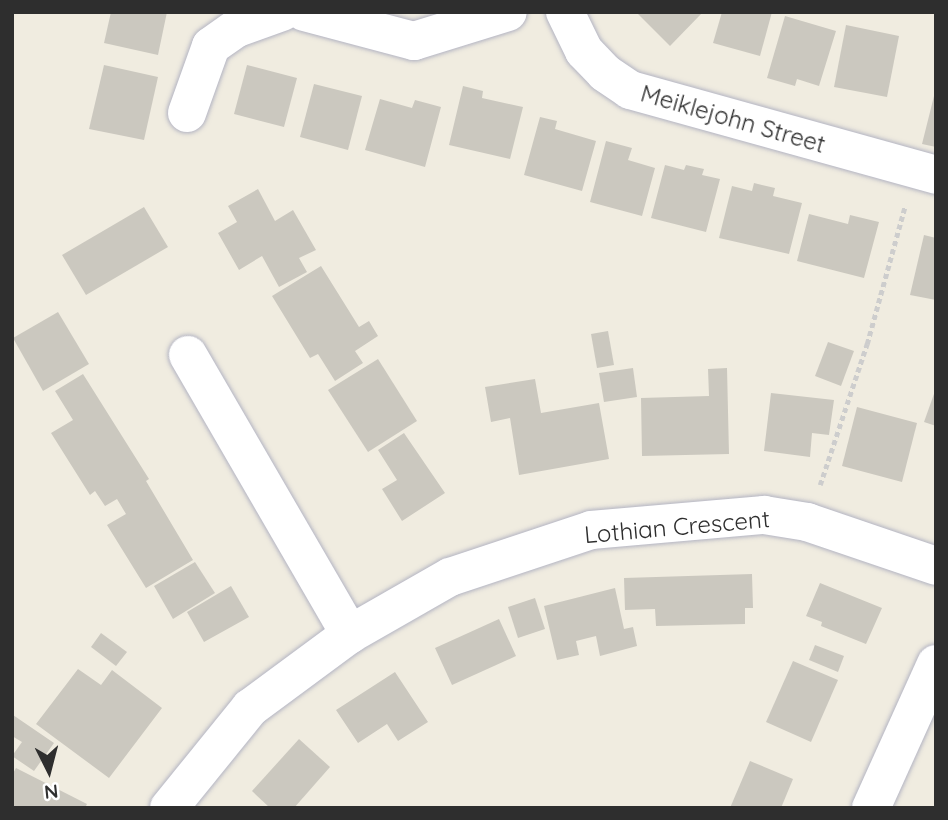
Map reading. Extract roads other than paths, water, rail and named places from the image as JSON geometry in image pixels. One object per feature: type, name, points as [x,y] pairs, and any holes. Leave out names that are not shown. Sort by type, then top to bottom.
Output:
[{"type":"street","points":[[187,113],[211,46],[237,28],[282,12]]},
{"type":"street","points":[[304,12],[414,41],[508,12]]},
{"type":"street","name":"Meiklejohn Street","points":[[565,12],[584,51],[605,73],[630,90],[926,172]]},
{"type":"street","points":[[187,355],[350,634]]},
{"type":"street","name":"Lothian Crescent","points":[[169,808],[250,708],[350,634],[450,577],[591,530],[764,515],[807,522],[936,566]]},
{"type":"street","points":[[871,808],[936,664]]}]
